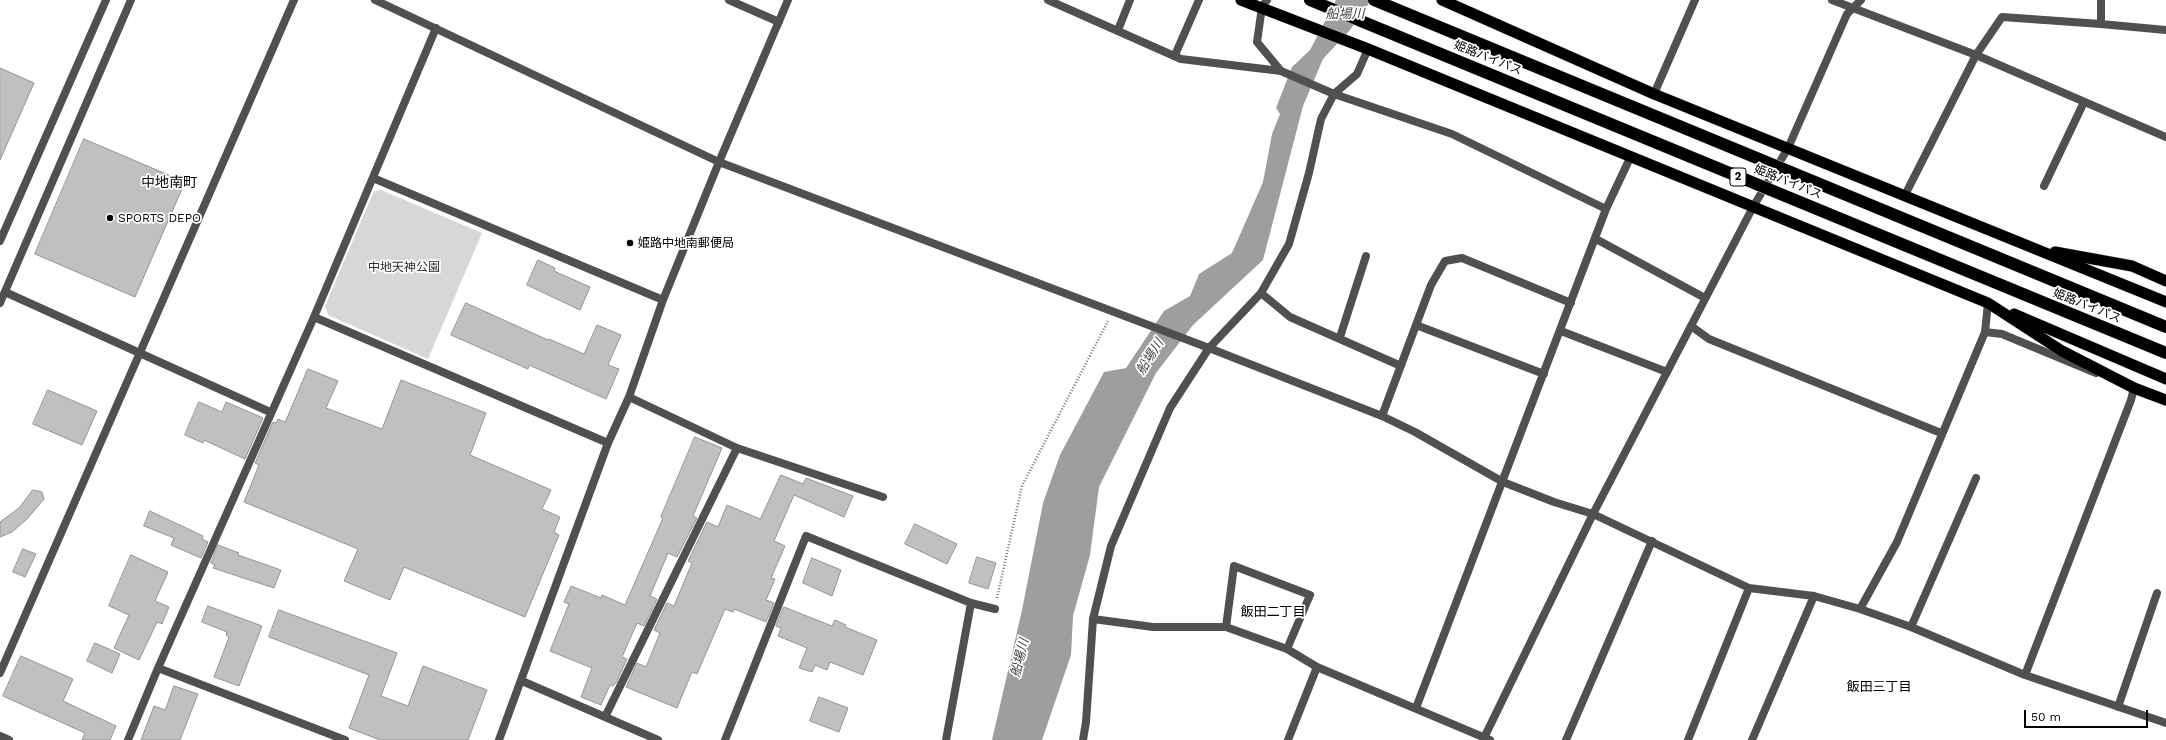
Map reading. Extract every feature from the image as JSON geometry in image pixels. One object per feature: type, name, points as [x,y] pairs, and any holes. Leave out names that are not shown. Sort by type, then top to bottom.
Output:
[{"type":"highway","points":[[1241,0],[1264,4],[1630,158],[1988,303],[2166,379]]},
{"type":"highway","name":"姫路バイパス","points":[[1310,0],[2166,353]]},
{"type":"highway","name":"姫路バイパス","points":[[1374,0],[2166,327]]},
{"type":"highway","points":[[1442,0],[1654,94],[2166,302]]},
{"type":"highway","points":[[2029,247],[2132,266],[2166,281]]},
{"type":"highway","points":[[1988,303],[2062,352],[2134,388],[2166,400]]},
{"type":"street","points":[[0,241],[106,0]]},
{"type":"street","points":[[0,303],[131,0]]},
{"type":"street","points":[[0,673],[294,0]]},
{"type":"street","points":[[375,0],[719,162],[1210,348],[1382,416],[1415,432],[1503,482],[1554,502],[1593,514],[1749,588],[1814,596],[1860,608],[1911,627],[2025,675],[2166,723]]},
{"type":"street","points":[[729,0],[779,22]]},
{"type":"street","points":[[499,740],[522,682],[608,443],[629,397],[663,300],[719,162],[788,0]]},
{"type":"street","points":[[1048,0],[1175,55],[1181,59],[1280,71],[1334,94],[1452,134],[1606,209]]},
{"type":"street","points":[[1118,30],[1130,0]]},
{"type":"street","points":[[1175,55],[1199,0]]},
{"type":"street","points":[[1654,94],[1695,0]]},
{"type":"street","points":[[1832,0],[1976,54],[2166,137]]},
{"type":"street","points":[[1093,619],[1153,627],[1226,627],[1287,649],[1317,667],[1486,739],[1593,514],[1753,207],[1788,148],[1847,14],[1861,0]]},
{"type":"street","points":[[2101,0],[2101,24]]},
{"type":"street","points":[[1264,4],[1257,42],[1280,71]]},
{"type":"street","points":[[1905,195],[1976,54],[2002,17],[2166,30]]},
{"type":"street","points":[[128,740],[270,412],[314,317],[436,28]]},
{"type":"street","points":[[1083,740],[1086,722],[1093,619],[1110,546],[1170,408],[1210,348],[1261,293],[1289,244],[1309,173],[1321,119],[1334,94],[1357,74],[1368,49]]},
{"type":"street","points":[[2044,186],[2084,102]]},
{"type":"street","points":[[1416,708],[1572,303],[1606,209],[1630,158]]},
{"type":"street","points":[[373,178],[663,300]]},
{"type":"street","points":[[1596,239],[1705,298]]},
{"type":"street","points":[[1340,338],[1366,256]]},
{"type":"street","points":[[1382,416],[1431,285],[1445,261],[1462,258],[1572,303]]},
{"type":"street","points":[[5,292],[270,412]]},
{"type":"street","points":[[1261,293],[1290,316],[1401,366]]},
{"type":"street","points":[[1860,608],[1897,542],[1985,332],[1988,303]]},
{"type":"street","points":[[314,317],[608,443]]},
{"type":"street","points":[[1416,325],[1544,374]]},
{"type":"street","points":[[1691,326],[1710,339],[1942,433]]},
{"type":"street","points":[[1561,331],[1667,372]]},
{"type":"street","points":[[1985,332],[2002,334],[2091,372],[2134,388],[2025,675]]},
{"type":"street","points":[[629,397],[737,448],[883,497]]},
{"type":"street","points":[[605,717],[737,448]]},
{"type":"street","points":[[1911,627],[1976,478]]},
{"type":"street","points":[[725,740],[806,536],[971,603],[994,609]]},
{"type":"street","points":[[1566,740],[1652,541]]},
{"type":"street","points":[[1226,627],[1234,566],[1310,594],[1287,649]]},
{"type":"street","points":[[1688,740],[1749,588]]},
{"type":"street","points":[[2118,707],[2157,593]]},
{"type":"street","points":[[1752,740],[1814,596]]},
{"type":"street","points":[[946,740],[971,603]]},
{"type":"street","points":[[1288,740],[1317,667]]},
{"type":"street","points":[[158,668],[345,740]]},
{"type":"street","points":[[522,682],[658,740]]},
{"type":"street","points":[[0,736],[9,740]]},
{"type":"path","points":[[994,609],[1022,486],[1113,312]]},
{"type":"green space","name":"中地天神公園","points":[[381,190],[482,233],[428,359],[328,315],[325,306],[374,191]]},
{"type":"water","name":"船場川","points":[[1336,0],[1371,0],[1350,30],[1323,59],[1303,106],[1263,260],[1193,325],[1156,373],[1099,487],[1090,555],[1073,616],[1071,655],[1042,740],[992,740],[1022,610],[1043,503],[1060,455],[1104,372],[1126,368],[1164,311],[1190,296],[1199,274],[1232,253],[1263,182],[1272,134],[1280,114],[1276,108],[1292,67],[1310,50]]},
{"type":"building","points":[[0,68],[34,83],[0,160]]},
{"type":"building","name":"SPORTS DEPO","points":[[84,139],[185,182],[135,297],[35,254]]},
{"type":"building","points":[[538,260],[555,268],[554,271],[590,287],[580,310],[527,285]]},
{"type":"building","points":[[466,303],[548,340],[549,339],[584,354],[597,325],[621,335],[608,365],[619,369],[606,399],[529,365],[528,369],[451,335]]},
{"type":"building","points":[[308,369],[338,381],[326,408],[382,429],[401,380],[486,413],[470,455],[551,490],[542,509],[560,517],[554,532],[559,535],[525,617],[404,567],[390,600],[344,581],[358,549],[244,502],[259,465],[255,463],[273,422],[276,423],[278,419],[285,422]]},
{"type":"building","points":[[48,390],[97,411],[82,445],[33,424]]},
{"type":"building","points":[[199,402],[222,412],[226,402],[263,418],[245,459],[204,440],[203,443],[185,435]]},
{"type":"building","points":[[695,437],[722,448],[693,516],[697,518],[677,557],[668,553],[650,596],[657,599],[644,626],[637,623],[622,657],[627,659],[616,683],[613,686],[610,685],[601,705],[581,697],[592,668],[550,651],[569,604],[564,602],[571,586],[601,598],[602,595],[625,605],[663,518],[661,517]]},
{"type":"building","points":[[781,475],[803,484],[806,478],[853,496],[844,517],[794,495],[774,541],[785,546],[771,578],[775,579],[766,600],[774,603],[766,622],[734,609],[733,612],[725,609],[697,674],[692,672],[677,708],[626,687],[637,663],[646,667],[660,633],[654,630],[667,603],[674,606],[692,563],[688,561],[707,522],[718,527],[727,505],[760,519]]},
{"type":"building","points":[[33,490],[42,492],[44,499],[27,519],[12,532],[0,537],[0,522],[19,508]]},
{"type":"building","points":[[150,511],[203,536],[202,539],[208,542],[201,558],[171,545],[174,538],[144,526]]},
{"type":"building","points":[[915,524],[957,544],[947,564],[905,544]]},
{"type":"building","points":[[218,545],[239,553],[238,555],[281,570],[274,588],[213,568],[215,565],[211,563]]},
{"type":"building","points":[[23,549],[36,554],[25,577],[13,572]]},
{"type":"building","points":[[131,555],[168,572],[155,601],[169,607],[162,624],[157,622],[139,660],[114,648],[129,615],[109,606]]},
{"type":"building","points":[[977,557],[996,563],[988,589],[969,583]]},
{"type":"building","points":[[812,558],[841,570],[832,596],[803,583]]},
{"type":"building","points":[[208,606],[262,626],[239,686],[214,677],[229,637],[226,635],[227,632],[202,622]]},
{"type":"building","points":[[784,607],[832,626],[835,620],[846,625],[845,627],[877,640],[863,675],[830,662],[827,670],[815,665],[812,672],[799,668],[807,648],[778,636],[781,628],[776,626]]},
{"type":"building","points":[[279,610],[397,653],[381,696],[408,706],[423,666],[487,690],[468,740],[380,740],[349,728],[369,675],[269,637]]},
{"type":"building","points":[[95,643],[120,654],[112,673],[87,661]]},
{"type":"building","points":[[21,656],[73,679],[63,701],[116,726],[110,740],[82,740],[85,733],[3,696]]},
{"type":"building","points":[[174,686],[198,694],[180,740],[141,740],[154,706],[165,710]]},
{"type":"building","points":[[819,697],[848,708],[839,732],[810,721]]},
{"type":"place","name":"SPORTS DEPO","points":[[110,218]]},
{"type":"place","name":"姫路中地南郵便局","points":[[630,243]]},
{"type":"district","name":"中地南町","points":[[169,183]]},
{"type":"district","name":"飯田二丁目","points":[[1273,612]]},
{"type":"district","name":"飯田三丁目","points":[[1879,687]]}]
